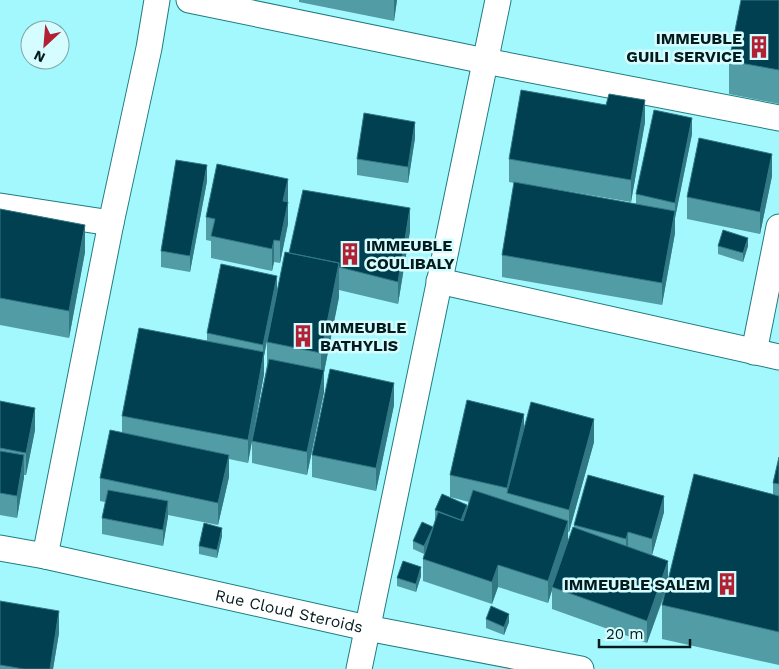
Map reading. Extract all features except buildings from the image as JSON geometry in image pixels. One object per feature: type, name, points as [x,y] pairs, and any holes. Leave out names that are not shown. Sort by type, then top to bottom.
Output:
[{"type":"street","points":[[45,556],[111,223],[149,48],[157,0]]},
{"type":"street","points":[[189,0],[485,61],[779,118]]},
{"type":"street","points":[[359,669],[498,0]]},
{"type":"street","points":[[0,206],[111,223]]},
{"type":"street","points":[[754,352],[779,227]]},
{"type":"street","points":[[439,282],[779,357]]},
{"type":"street","name":"Rue Cloud Steroids","points":[[0,548],[45,556],[367,628],[581,669]]},
{"type":"place","name":"IMMEUBLE GUILI SERVICE","points":[[759,47]]},
{"type":"place","name":"IMMEUBLE COULIBALY","points":[[350,254]]},
{"type":"place","name":"IMMEUBLE BATHYLIS","points":[[303,336]]},
{"type":"place","name":"IMMEUBLE SALEM","points":[[727,584]]}]
